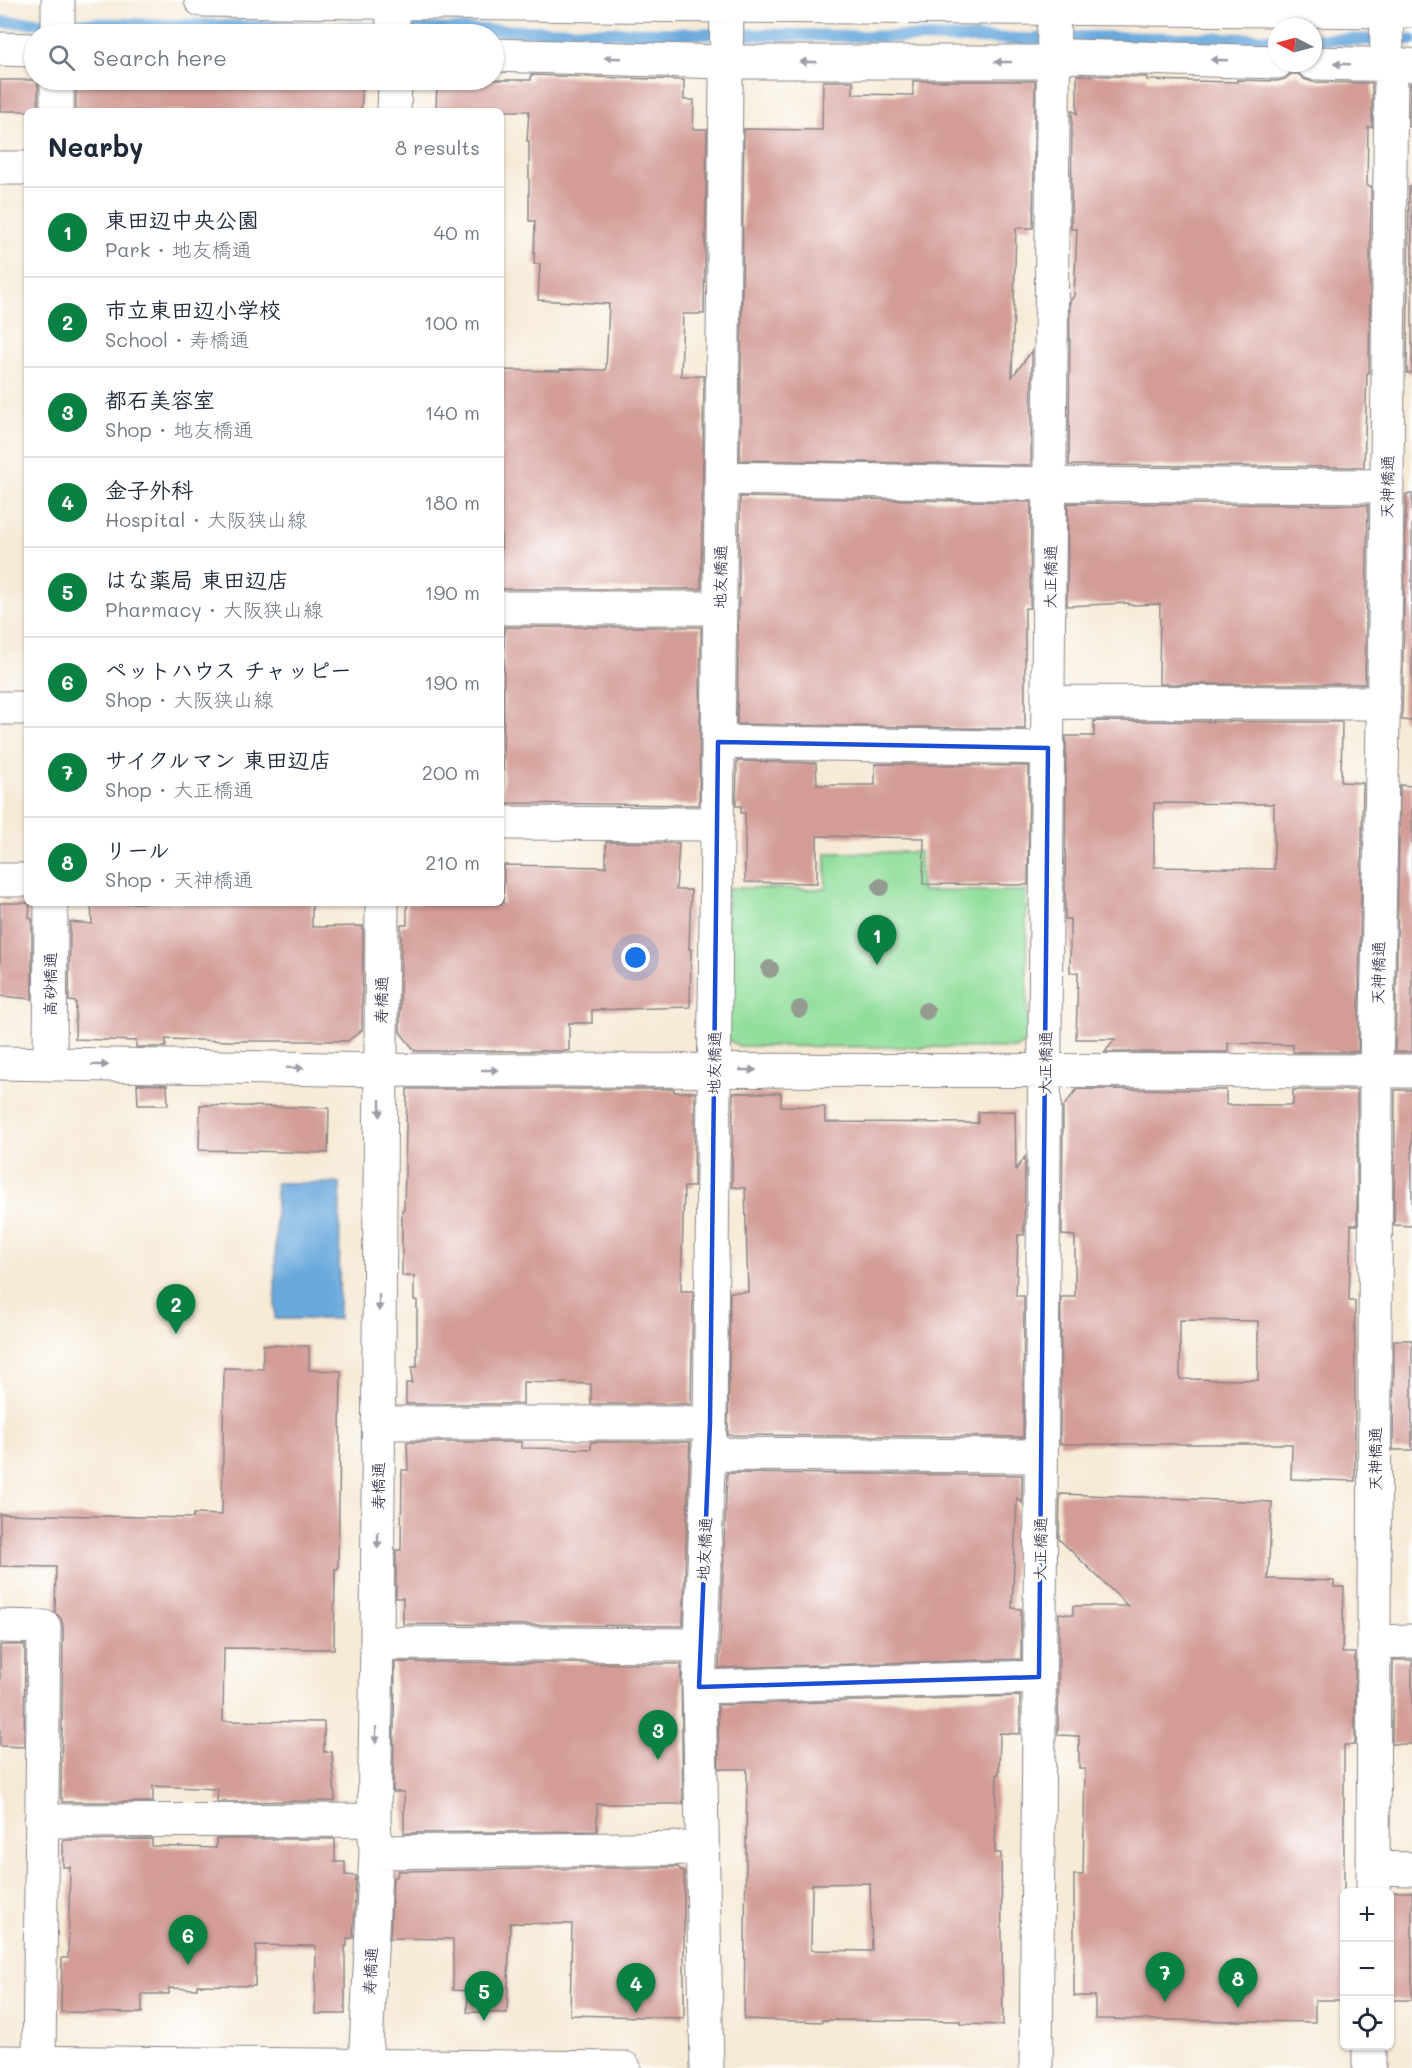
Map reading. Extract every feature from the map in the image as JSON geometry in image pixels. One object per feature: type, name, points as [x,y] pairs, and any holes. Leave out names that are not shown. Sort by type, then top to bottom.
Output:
[{"type":"street","points":[[201,0],[392,11],[599,2],[727,5],[1053,31],[1072,56],[1268,62]]},
{"type":"street","name":"地友橋通","points":[[707,2068],[699,1687],[709,1439],[727,5]]},
{"type":"street","points":[[504,55],[727,60],[1053,31],[1392,10]]},
{"type":"street","name":"天神橋通","points":[[1374,1880],[1376,1070],[1384,703],[1399,574],[1387,486],[1396,62],[1392,10]]},
{"type":"street","name":"大正橋通","points":[[1036,2068],[1053,31]]},
{"type":"street","points":[[0,49],[24,50]]},
{"type":"street","points":[[1322,63],[1396,62]]},
{"type":"street","points":[[57,90],[57,108]]},
{"type":"street","points":[[394,108],[395,90]]},
{"type":"street","points":[[0,168],[24,168]]},
{"type":"street","points":[[722,478],[1051,484],[1387,486]]},
{"type":"street","points":[[504,608],[720,608]]},
{"type":"street","points":[[1049,702],[1384,703]]},
{"type":"street","points":[[0,708],[24,708]]},
{"type":"street","points":[[718,742],[1048,748]]},
{"type":"street","points":[[504,823],[717,824]]},
{"type":"street","points":[[0,880],[24,880]]},
{"type":"street","name":"高砂橋通","points":[[50,1064],[51,906]]},
{"type":"street","name":"寿橋通","points":[[365,2067],[376,1852],[374,1820],[382,906]]},
{"type":"street","points":[[0,1063],[380,1070],[1412,1071]]},
{"type":"street","points":[[378,1423],[1041,1456]]},
{"type":"street","points":[[0,1626],[44,1627],[39,2063]]},
{"type":"street","points":[[1375,1642],[1412,1641]]},
{"type":"street","points":[[377,1643],[700,1645]]},
{"type":"street","points":[[699,1687],[1039,1677]]},
{"type":"street","points":[[41,1821],[374,1820]]},
{"type":"street","points":[[376,1852],[703,1848]]},
{"type":"street","points":[[1374,1880],[1412,1869]]},
{"type":"street","points":[[1369,2068],[1370,2050]]},
{"type":"street","points":[[0,2062],[624,2068]]},
{"type":"highlighted area","points":[[718,742],[1048,748],[1039,1677],[699,1687],[710,1423]]},
{"type":"green space","points":[[920,852],[921,891],[1026,891],[1028,1040],[1017,1048],[738,1046],[726,1038],[727,888],[826,889],[826,853]]},
{"type":"water","points":[[276,1183],[340,1183],[339,1319],[275,1319]]},
{"type":"building","points":[[1291,74],[1298,74],[1313,82],[1372,83],[1372,127],[1368,127],[1367,186],[1371,186],[1369,373],[1367,373],[1364,467],[1069,465],[1070,301],[1074,296],[1077,229],[1071,229],[1072,110],[1077,114],[1077,75],[1147,77],[1147,80],[1237,82],[1237,80],[1277,81]]},
{"type":"building","points":[[531,75],[684,80],[684,100],[694,100],[693,129],[707,129],[704,314],[683,314],[681,376],[704,376],[701,589],[504,589],[504,370],[606,370],[609,304],[538,300],[540,264],[534,264],[535,221],[529,221],[529,141],[527,141],[529,111],[504,111],[504,108],[436,108],[437,90],[504,90],[504,80],[531,80]]},
{"type":"building","points":[[0,80],[24,80],[24,90],[38,90],[38,108],[24,108],[24,111],[0,111]]},
{"type":"building","points":[[823,81],[853,81],[853,94],[913,95],[913,81],[1035,81],[1033,228],[1016,228],[1012,377],[1032,351],[1031,465],[740,460],[744,129],[822,130]]},
{"type":"building","points":[[1412,83],[1412,127],[1409,127],[1410,84]]},
{"type":"building","points":[[76,90],[362,90],[361,108],[76,108]]},
{"type":"building","points":[[1409,187],[1412,187],[1412,373],[1407,373]]},
{"type":"building","points":[[1406,494],[1412,494],[1412,721],[1402,720]]},
{"type":"building","points":[[740,497],[1031,502],[1030,608],[1025,608],[1025,729],[737,724]]},
{"type":"building","points":[[1068,503],[1368,505],[1365,684],[1159,684],[1160,604],[1067,606]]},
{"type":"building","points":[[504,627],[701,627],[699,805],[504,803]]},
{"type":"building","points":[[1094,721],[1342,722],[1341,782],[1363,783],[1358,1052],[1293,1052],[1293,1045],[1228,1043],[1228,1052],[1105,1052],[1115,1039],[1076,1039],[1078,972],[1070,973],[1070,919],[1065,919],[1066,736],[1094,736]],"holes":[[[1154,803],[1274,804],[1274,869],[1154,867]]]},
{"type":"building","points":[[737,761],[816,763],[817,785],[875,785],[875,764],[1029,766],[1028,885],[923,884],[924,838],[817,836],[817,883],[745,882],[745,813],[741,813],[741,806],[736,806]]},
{"type":"building","points":[[1400,785],[1412,786],[1412,1052],[1395,1052]]},
{"type":"building","points":[[606,842],[679,843],[676,890],[691,890],[690,1007],[592,1010],[592,1023],[569,1023],[569,1051],[415,1051],[400,1032],[401,925],[407,925],[407,906],[504,906],[504,865],[606,867]]},
{"type":"building","points":[[0,903],[24,903],[24,906],[30,906],[29,918],[32,919],[32,999],[0,996]]},
{"type":"building","points":[[91,906],[312,906],[312,927],[363,926],[362,1030],[348,1041],[166,1039],[166,1047],[136,1047],[136,1041],[75,1039],[76,1002],[69,1001],[70,922],[92,924]]},
{"type":"building","points":[[137,1084],[167,1085],[168,1105],[138,1105]]},
{"type":"building","points":[[407,1089],[674,1089],[674,1092],[695,1092],[694,1187],[684,1187],[681,1291],[693,1291],[691,1404],[591,1404],[591,1384],[523,1382],[523,1404],[406,1404],[406,1383],[412,1383],[412,1367],[417,1367],[417,1300],[414,1300],[414,1276],[402,1276]]},
{"type":"building","points":[[1077,1089],[1226,1090],[1226,1105],[1293,1105],[1293,1090],[1357,1090],[1357,1225],[1351,1225],[1349,1301],[1355,1301],[1355,1481],[1291,1479],[1292,1444],[1060,1444],[1061,1297],[1075,1297],[1075,1236],[1062,1235],[1063,1107]],"holes":[[[1180,1320],[1258,1321],[1258,1380],[1180,1379]]]},
{"type":"building","points":[[1395,1090],[1412,1090],[1412,1226],[1394,1225]]},
{"type":"building","points":[[733,1093],[781,1093],[781,1106],[825,1107],[825,1122],[978,1123],[978,1112],[1015,1111],[1016,1170],[1025,1157],[1024,1235],[1018,1235],[1016,1296],[1024,1296],[1023,1437],[728,1435],[730,1292],[748,1292],[745,1188],[732,1187]]},
{"type":"building","points":[[200,1105],[329,1108],[328,1153],[199,1150]]},
{"type":"building","points":[[1394,1340],[1412,1340],[1412,1450],[1393,1450]]},
{"type":"building","points":[[263,1345],[309,1346],[309,1370],[341,1371],[338,1569],[335,1569],[334,1649],[224,1648],[223,1721],[324,1722],[324,1752],[332,1752],[335,1801],[217,1802],[218,1789],[153,1786],[153,1802],[62,1802],[63,1627],[61,1618],[55,1613],[56,1567],[0,1566],[0,1514],[193,1518],[193,1514],[222,1515],[224,1368],[263,1369]]},
{"type":"building","points":[[407,1442],[521,1442],[521,1448],[591,1449],[591,1442],[690,1442],[683,1626],[403,1624],[403,1598],[396,1598],[396,1550],[401,1550],[402,1470],[408,1470]]},
{"type":"building","points":[[727,1473],[1022,1475],[1022,1503],[1017,1498],[1012,1608],[1021,1609],[1021,1659],[719,1668]]},
{"type":"building","points":[[1060,1494],[1272,1502],[1268,1579],[1334,1581],[1334,1587],[1344,1587],[1342,1653],[1355,1653],[1355,1745],[1344,1745],[1344,1888],[1340,1888],[1340,2000],[1315,2000],[1315,2022],[1095,2019],[1095,1996],[1074,1996],[1074,1875],[1083,1875],[1085,1769],[1079,1769],[1079,1736],[1058,1735],[1059,1613],[1073,1615],[1073,1606],[1128,1606],[1059,1539]]},
{"type":"building","points":[[0,1645],[25,1645],[24,1747],[0,1746]]},
{"type":"building","points":[[1393,1660],[1412,1660],[1412,1744],[1392,1744]]},
{"type":"building","points":[[395,1662],[681,1664],[683,1804],[597,1804],[597,1831],[404,1833],[404,1792],[393,1792]]},
{"type":"building","points":[[1020,1696],[1020,1734],[1000,1733],[999,1774],[997,1774],[995,1853],[1001,1853],[1003,2025],[960,2024],[960,2021],[822,2020],[822,2022],[744,2019],[747,1769],[719,1769],[718,1705]],"holes":[[[870,1883],[872,1951],[811,1950],[812,1884]]]},
{"type":"building","points":[[152,1839],[152,1846],[216,1848],[216,1839],[335,1839],[335,1862],[345,1862],[345,1875],[356,1876],[353,1938],[347,1938],[347,1946],[345,1946],[345,2014],[315,2014],[316,1946],[256,1945],[255,1986],[197,1985],[197,1989],[169,1988],[169,1994],[142,1994],[142,2013],[61,2012],[62,1958],[68,1958],[70,1867],[63,1867],[63,1840]]},
{"type":"building","points":[[678,1867],[684,1873],[684,2018],[570,2015],[572,1924],[510,1923],[507,2013],[467,2012],[468,1991],[453,1990],[453,1939],[390,1938],[393,1877],[397,1877],[398,1871]]},
{"type":"building","points":[[1394,1892],[1412,1892],[1412,2000],[1394,2000]]},
{"type":"waterway","points":[[0,22],[121,24]]},
{"type":"waterway","points":[[504,30],[1027,39],[1083,37],[1268,39]]},
{"type":"waterway","points":[[1322,39],[1412,40]]},
{"type":"place","name":"東田辺中央公園","points":[[877,965]]},
{"type":"place","name":"市立東田辺小学校","points":[[176,1334]]},
{"type":"place","name":"都石美容室","points":[[658,1760]]},
{"type":"place","name":"ペットハウス チャッピー","points":[[188,1965]]},
{"type":"place","name":"サイクルマン 東田辺店","points":[[1165,2002]]},
{"type":"place","name":"リール","points":[[1238,2008]]},
{"type":"place","name":"金子外科","points":[[636,2013]]},
{"type":"place","name":"はな薬局 東田辺店","points":[[484,2021]]}]
